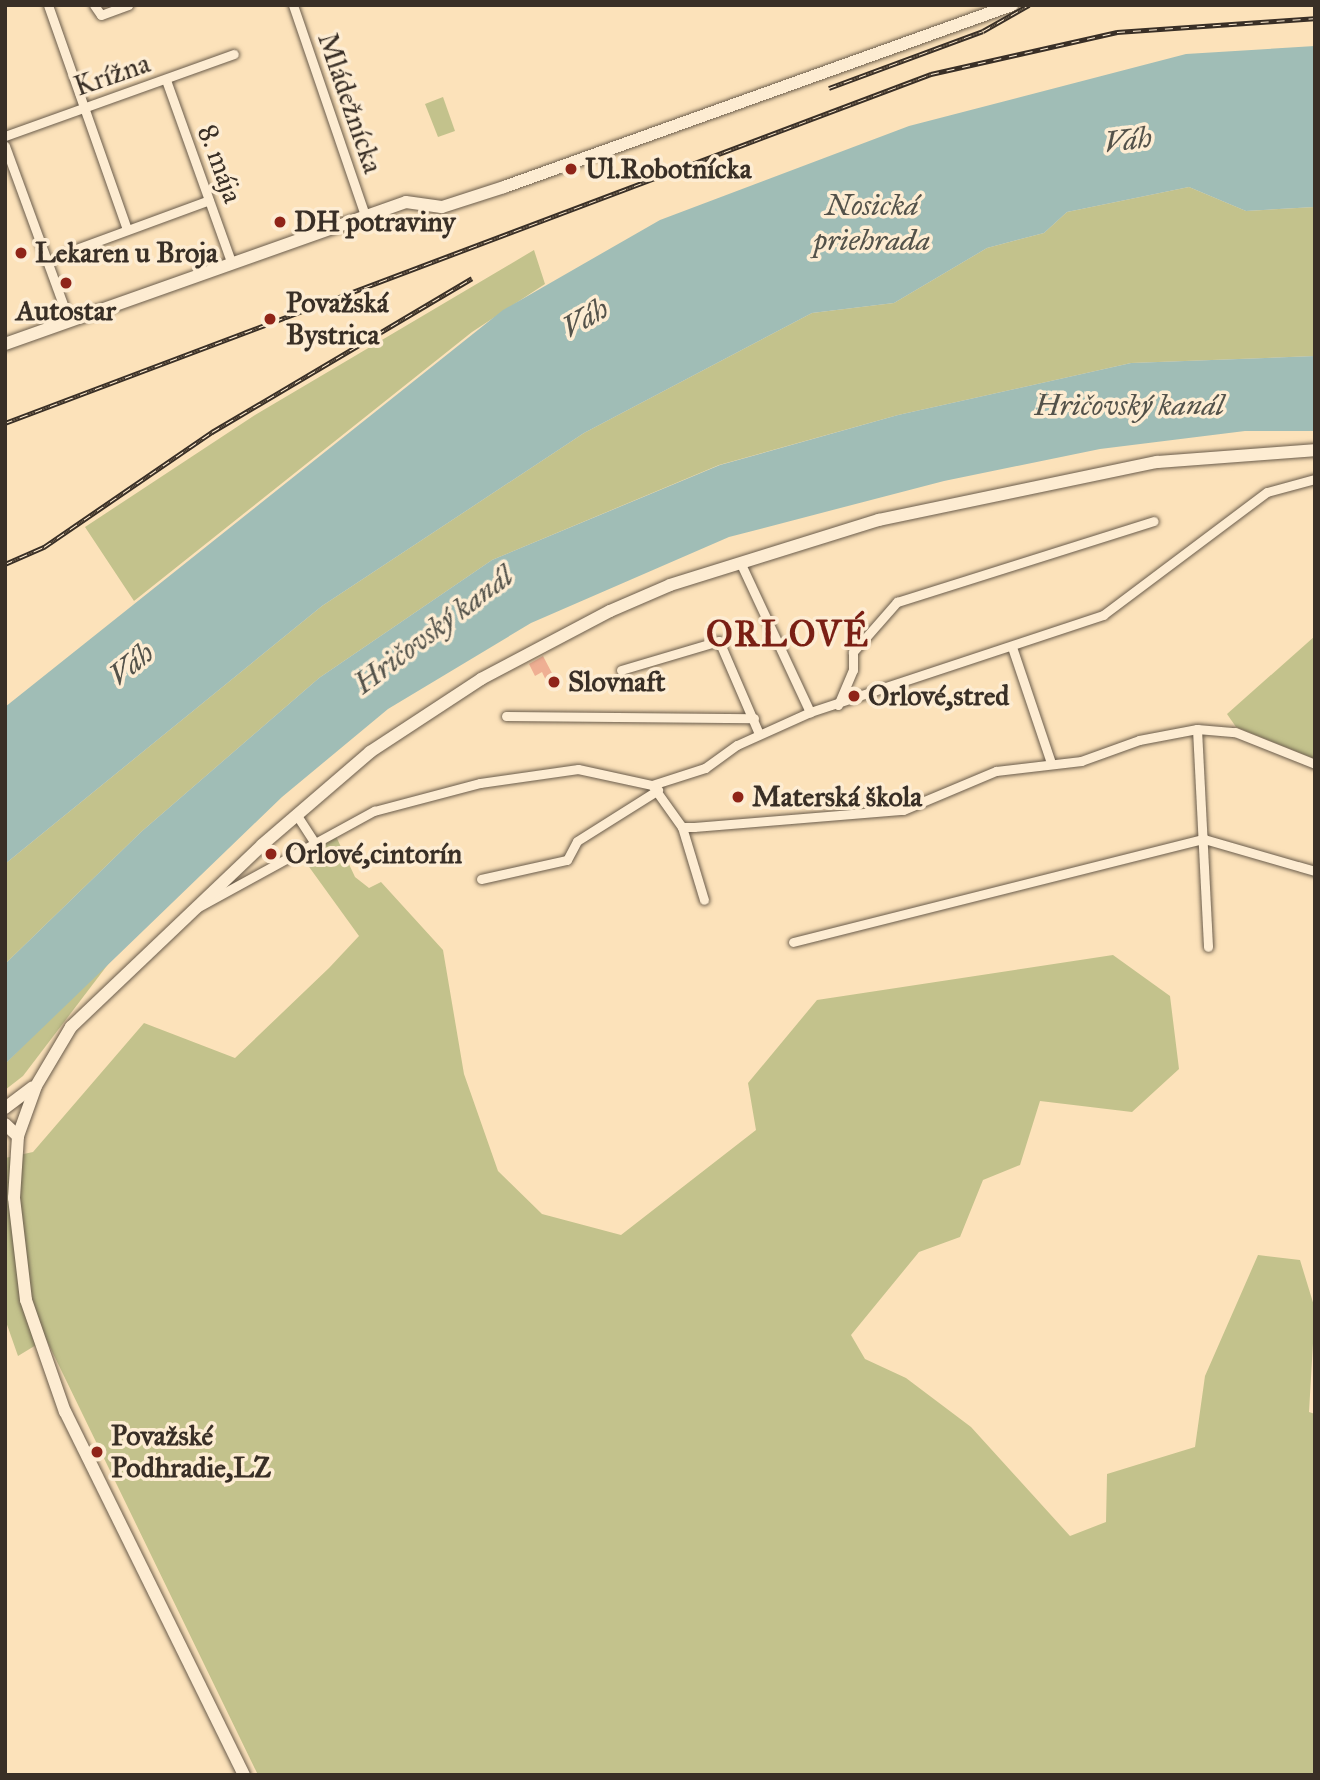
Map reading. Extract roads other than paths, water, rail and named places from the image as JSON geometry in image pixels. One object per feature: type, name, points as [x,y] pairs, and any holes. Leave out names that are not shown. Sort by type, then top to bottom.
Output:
[{"type":"main road","points":[[5,344],[365,215],[407,202],[437,208],[479,195],[1012,5]]},
{"type":"main road","points":[[11,1137],[37,1083],[78,1018],[189,912],[296,814],[412,722],[548,641],[670,585],[879,520],[1073,477],[1189,457],[1315,450]]},
{"type":"main road","points":[[5,1108],[37,1083]]},
{"type":"main road","points":[[5,1124],[11,1137],[13,1198],[21,1278],[41,1357],[244,1775]]},
{"type":"main road","points":[[5,1175],[13,1198]]},
{"type":"street","points":[[48,5],[127,229]]},
{"type":"street","points":[[94,5],[102,15],[128,5]]},
{"type":"street","name":"Mládežnícka","points":[[293,5],[365,215]]},
{"type":"street","name":"Krížna","points":[[5,136],[234,54]]},
{"type":"street","name":"8. mája","points":[[166,80],[231,262]]},
{"type":"street","points":[[5,146],[50,258],[69,321]]},
{"type":"street","points":[[68,252],[209,200]]},
{"type":"street","points":[[481,879],[567,860],[577,842],[655,787],[705,768],[759,734],[810,712],[838,705],[1103,615],[1266,492],[1315,479]]},
{"type":"street","points":[[838,705],[853,670],[853,652],[897,602],[1154,521]]},
{"type":"street","points":[[740,562],[810,712]]},
{"type":"street","points":[[621,670],[719,641],[759,734]]},
{"type":"street","points":[[1012,647],[1051,763]]},
{"type":"street","points":[[506,716],[754,718]]},
{"type":"street","points":[[1197,729],[1208,947]]},
{"type":"street","points":[[682,827],[903,810],[996,771],[1082,761],[1139,740],[1197,729],[1235,732],[1315,764]]},
{"type":"street","points":[[189,912],[203,910],[313,840],[386,807],[480,783],[599,769],[655,787],[682,827],[704,900]]},
{"type":"street","points":[[296,814],[313,840]]},
{"type":"street","points":[[793,942],[1204,839],[1315,871]]},
{"type":"water","name":"Nosická priehrada","points":[[1315,46],[1315,207],[1246,211],[1189,187],[1067,212],[1044,233],[987,248],[894,303],[812,313],[584,433],[322,606],[5,864],[5,707],[503,310],[660,220],[909,126],[1186,54]]},
{"type":"water","name":"Hričovský kanál","points":[[1315,356],[1315,431],[1245,431],[1100,449],[944,481],[729,537],[531,623],[388,709],[282,797],[5,1064],[5,964],[141,832],[319,678],[492,560],[720,465],[898,415],[1131,363]]},
{"type":"tunnel","points":[[54,257],[68,252]]},
{"type":"railway","points":[[829,88],[983,31],[1029,5]]},
{"type":"railway","points":[[5,423],[931,74],[1117,32],[1315,18]]},
{"type":"railway","points":[[5,564],[44,547],[212,432],[472,278]]},
{"type":"place","name":"Ul.Robotnícka","points":[[571,169]]},
{"type":"place","name":"DH potraviny","points":[[280,222]]},
{"type":"place","name":"Lekaren u Broja","points":[[21,253]]},
{"type":"place","name":"Autostar","points":[[66,283]]},
{"type":"place","name":"Považská Bystrica","points":[[270,319]]},
{"type":"place","name":"Slovnaft","points":[[554,682]]},
{"type":"place","name":"Orlové,stred","points":[[854,696]]},
{"type":"place","name":"Materská škola","points":[[738,797]]},
{"type":"place","name":"Orlové,cintorín","points":[[271,854]]},
{"type":"place","name":"Považské Podhradie,LZ","points":[[97,1452]]},
{"type":"district","name":"ORLOVÉ","points":[[788,635]]},
{"type":"water label","name":"Váh","points":[[1128,140]]},
{"type":"water label","name":"Váh","points":[[585,318]]},
{"type":"water label","name":"Váh","points":[[131,664]]}]
